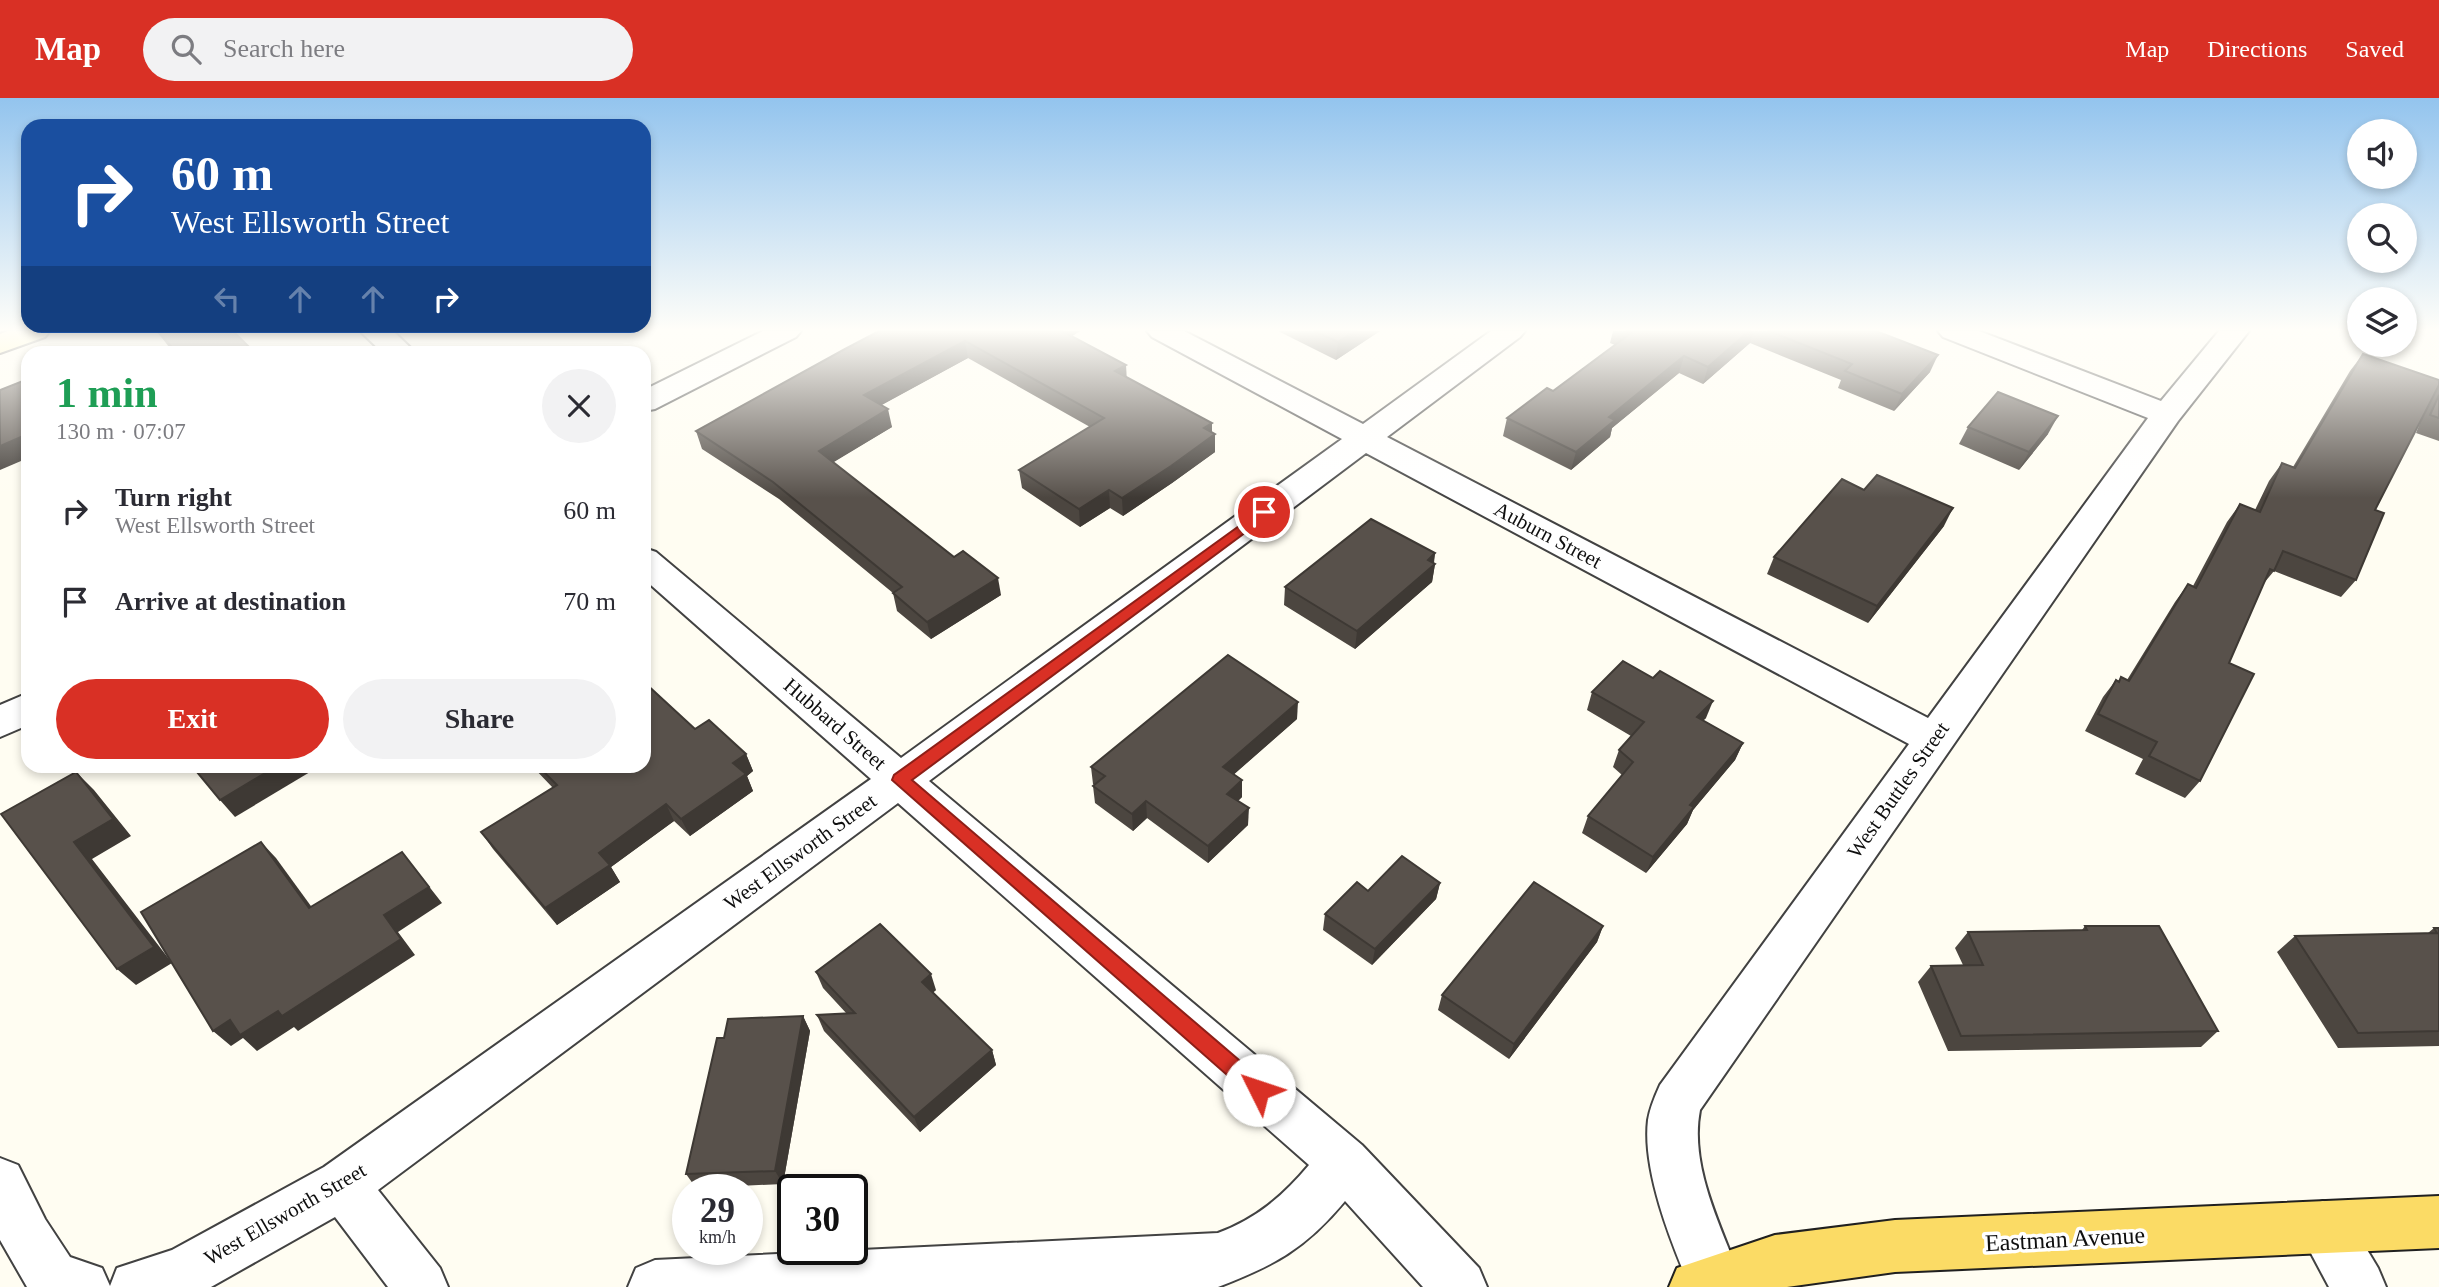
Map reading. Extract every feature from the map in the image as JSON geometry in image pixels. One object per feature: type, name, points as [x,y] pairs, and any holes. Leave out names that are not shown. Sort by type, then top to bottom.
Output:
[{"type":"main road","name":"Eastman Avenue","points":[[1705,1284],[1775,1262],[1895,1246],[2439,1222]]},
{"type":"street","points":[[651,398],[675,386]]},
{"type":"street","name":"Auburn Street","points":[[1266,386],[1934,739]]},
{"type":"street","name":"West Ellsworth Street","points":[[136,1287],[181,1274],[342,1185],[1436,386]]},
{"type":"street","points":[[2096,386],[2167,414]]},
{"type":"street","name":"West Buttles Street","points":[[1705,1284],[1673,1158],[1671,1117],[1677,1101],[2189,386]]},
{"type":"street","name":"Hubbard Street","points":[[651,566],[1344,1163]]},
{"type":"street","points":[[0,722],[21,712]]},
{"type":"street","points":[[655,1287],[1218,1261],[1255,1247],[1278,1234],[1305,1210],[1344,1163],[1460,1287]]},
{"type":"street","points":[[0,1183],[26,1238],[53,1279],[83,1287]]},
{"type":"street","points":[[342,1185],[421,1287]]},
{"type":"street","points":[[2323,1227],[2359,1287]]},
{"type":"building","points":[[21,386],[21,437],[0,446],[0,390]]},
{"type":"building","points":[[777,386],[880,386],[864,395],[888,409],[819,451],[954,557],[963,551],[998,578],[927,622],[893,593],[902,587],[773,482],[696,431]]},
{"type":"building","points":[[1047,386],[1144,386],[1212,423],[1204,428],[1215,434],[1122,498],[1109,490],[1079,509],[1019,470],[1104,418]]},
{"type":"building","points":[[1559,386],[1647,386],[1609,417],[1615,420],[1576,452],[1507,418],[1547,388],[1553,391]]},
{"type":"building","points":[[1883,386],[1909,386],[1902,394]]},
{"type":"building","points":[[2344,386],[2438,386],[2375,510],[2384,513],[2356,580],[2283,551],[2274,571],[2270,569],[2229,663],[2254,674],[2200,781],[2149,756],[2157,742],[2098,714],[2116,680],[2119,682],[2121,677],[2129,681],[2188,584],[2196,588],[2240,504],[2260,512],[2282,463],[2295,468]]},
{"type":"building","points":[[1998,392],[2058,416],[2029,452],[1968,427]]},
{"type":"building","points":[[2439,395],[2439,418],[2430,415]]},
{"type":"building","points":[[1877,475],[1953,508],[1877,606],[1774,557],[1842,479],[1864,490]]},
{"type":"building","points":[[1371,519],[1435,553],[1428,560],[1435,564],[1357,631],[1285,587]]},
{"type":"building","points":[[1228,655],[1298,702],[1223,767],[1242,780],[1227,794],[1249,808],[1208,846],[1146,801],[1132,814],[1093,786],[1105,776],[1091,767]]},
{"type":"building","points":[[1623,661],[1653,678],[1660,671],[1713,701],[1697,717],[1743,743],[1690,805],[1694,807],[1653,857],[1588,816],[1633,762],[1619,750],[1644,722],[1592,692]]},
{"type":"building","points":[[651,688],[695,729],[709,720],[746,754],[733,763],[746,774],[681,819],[666,804],[599,853],[610,865],[545,908],[481,832],[557,785],[545,773],[651,773]]},
{"type":"building","points":[[77,773],[113,819],[74,842],[154,947],[117,969],[1,814]]},
{"type":"building","points":[[198,773],[265,773],[220,800]]},
{"type":"building","points":[[261,842],[309,908],[402,852],[429,887],[384,915],[401,939],[282,1016],[278,1011],[240,1035],[230,1020],[213,1031],[141,912]]},
{"type":"building","points":[[1402,856],[1440,883],[1375,949],[1325,914],[1357,882],[1368,891]]},
{"type":"building","points":[[1534,882],[1603,926],[1514,1044],[1442,995]]},
{"type":"building","points":[[880,924],[931,974],[922,982],[992,1050],[914,1117],[817,1015],[855,1013],[816,972]]},
{"type":"building","points":[[2085,926],[2159,926],[2218,1031],[1961,1036],[1931,966],[1983,965],[1968,932],[2087,930]]},
{"type":"building","points":[[2434,928],[2439,928],[2439,1031],[2358,1033],[2295,936],[2437,933]]},
{"type":"building","points":[[803,1016],[775,1171],[686,1174],[717,1038],[724,1038],[728,1019]]},
{"type":"route","points":[[1259,1090],[900,780],[1264,512]]}]
